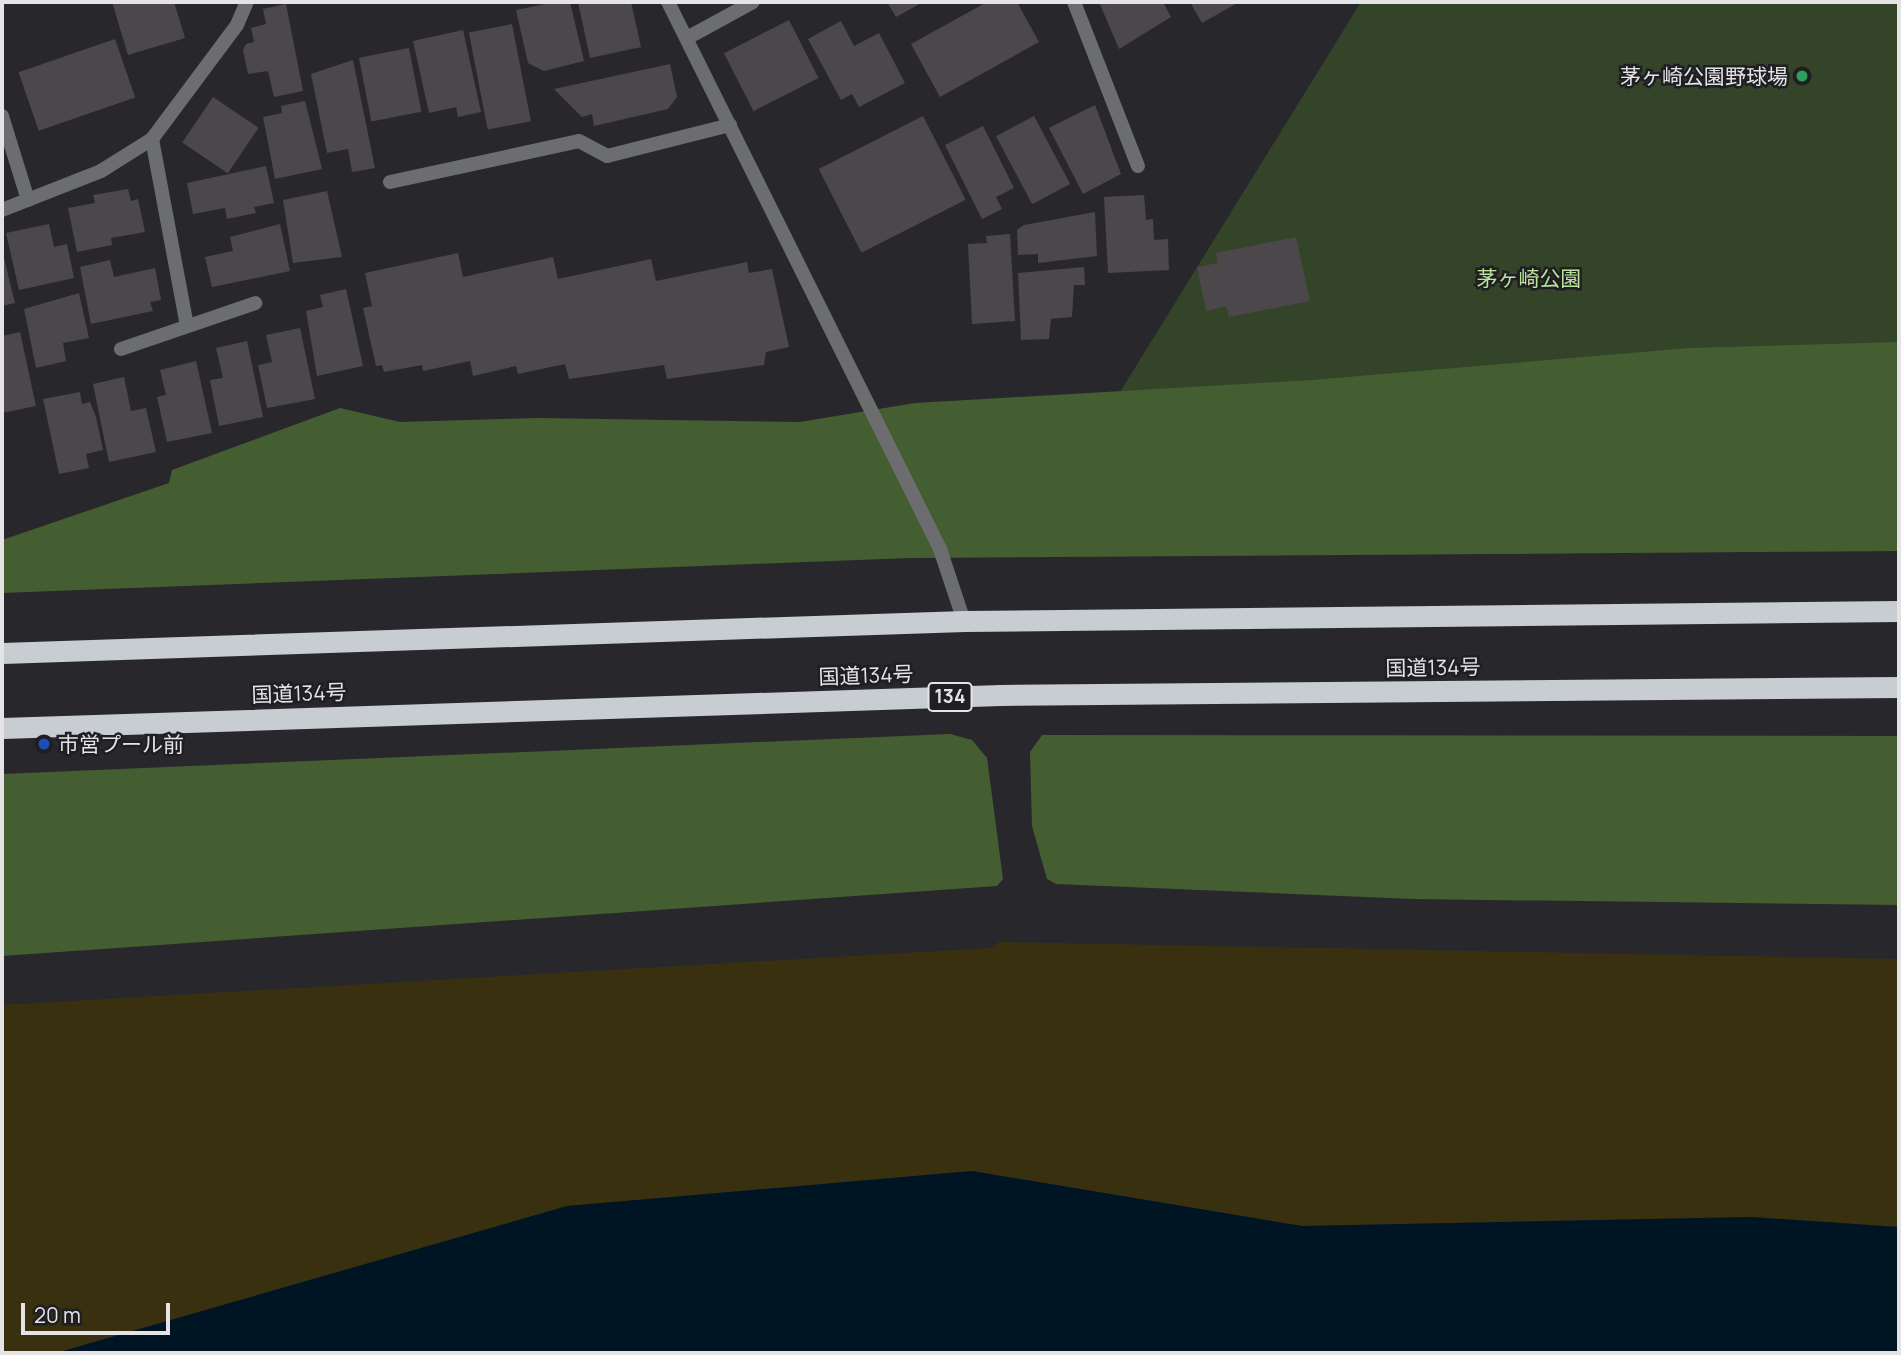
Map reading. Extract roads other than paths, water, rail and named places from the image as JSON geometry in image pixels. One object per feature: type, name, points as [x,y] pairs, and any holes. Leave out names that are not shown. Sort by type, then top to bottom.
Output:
[{"type":"highway","points":[[2,653],[964,621],[1899,611]]},
{"type":"highway","name":"国道134号","points":[[2,728],[1000,695],[1899,687]]},
{"type":"street","points":[[2,211],[101,171],[152,139],[237,25],[247,2]]},
{"type":"street","points":[[668,2],[940,549],[964,621]]},
{"type":"street","points":[[687,38],[753,2]]},
{"type":"street","points":[[1074,2],[1138,166]]},
{"type":"street","points":[[2,116],[28,200]]},
{"type":"street","points":[[390,182],[579,141],[607,156],[730,125]]},
{"type":"street","points":[[152,139],[187,326]]},
{"type":"street","points":[[121,349],[255,303]]},
{"type":"water","points":[[972,1171],[1302,1226],[1751,1217],[1899,1227],[1899,1353],[56,1353],[567,1206]]},
{"type":"place","name":"茅ヶ崎公園野球場","points":[[1802,76]]},
{"type":"place","name":"市営プール前","points":[[44,744]]},
{"type":"park label","name":"茅ヶ崎公園","points":[[1529,278]]}]
